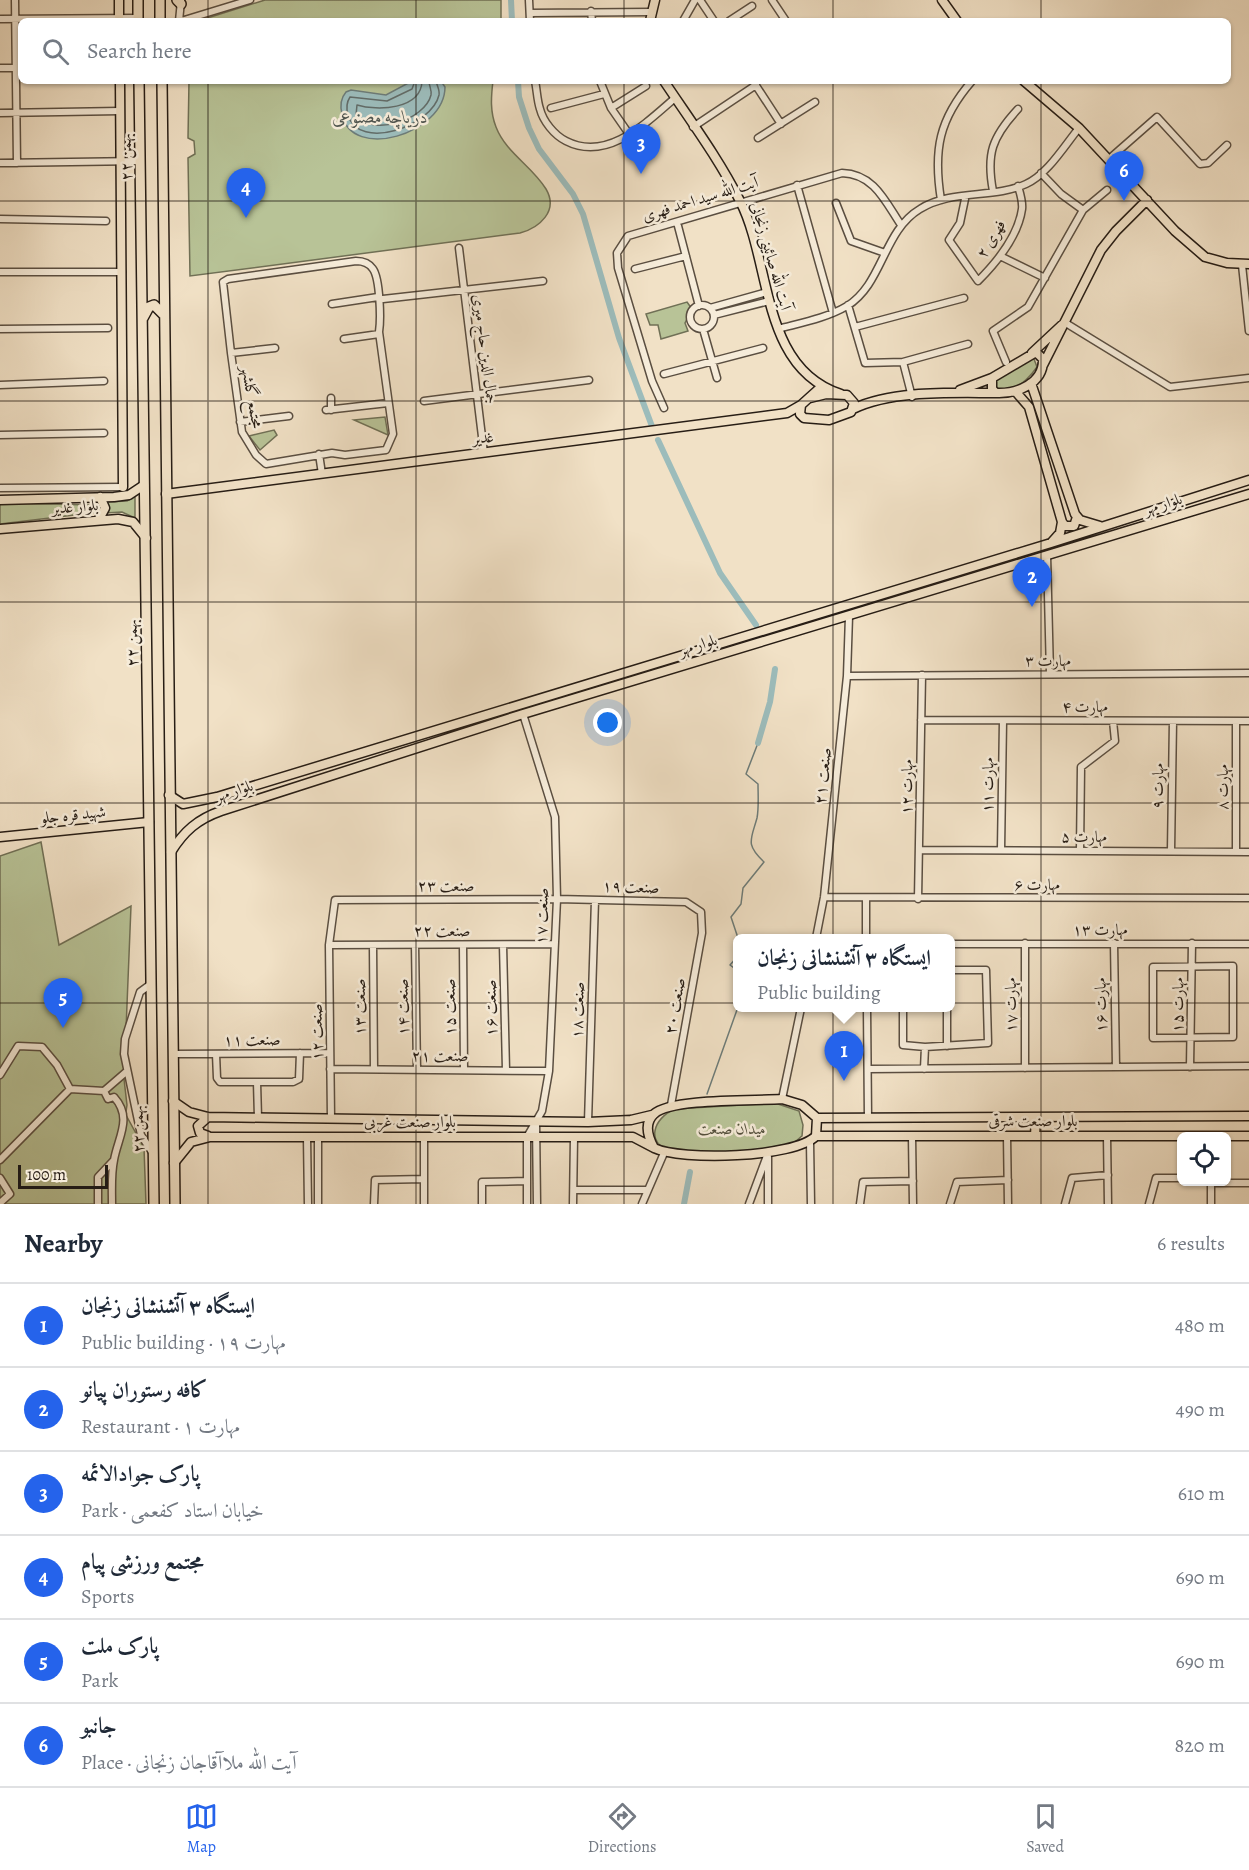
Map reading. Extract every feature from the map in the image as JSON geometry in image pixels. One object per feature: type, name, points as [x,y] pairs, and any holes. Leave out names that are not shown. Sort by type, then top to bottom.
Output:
[{"type":"highway","points":[[138,0],[138,18]]},
{"type":"highway","points":[[160,0],[160,18]]},
{"type":"highway","name":"۲۲ بهمن","points":[[139,84],[154,1204]]},
{"type":"highway","points":[[162,84],[175,1204]]},
{"type":"highway","points":[[143,319],[149,307],[154,305],[163,314]]},
{"type":"main road","points":[[119,0],[119,18]]},
{"type":"main road","points":[[651,17],[655,0]]},
{"type":"main road","points":[[942,0],[955,18]]},
{"type":"main road","points":[[120,84],[123,487]]},
{"type":"main road","name":"آیت الله صائینی زنجانی","points":[[666,84],[740,201],[778,329],[790,353],[821,387],[869,402]]},
{"type":"main road","points":[[1028,84],[1079,128],[1175,231],[1205,257],[1245,265]]},
{"type":"main road","points":[[787,413],[809,420],[829,420],[849,414],[869,402],[954,392],[1016,392],[1031,383],[1044,365],[1101,250],[1116,231],[1147,200]]},
{"type":"main road","points":[[954,392],[992,378],[1030,354],[1063,323]]},
{"type":"main road","points":[[1030,354],[1036,352],[1041,355],[1044,365]]},
{"type":"main road","points":[[992,378],[990,384],[996,393]]},
{"type":"main road","points":[[1031,383],[1077,518],[1074,526],[1065,526],[1062,522]]},
{"type":"main road","name":"غدیر","points":[[166,494],[787,413],[801,405],[821,387]]},
{"type":"main road","points":[[1016,392],[1029,407],[1062,522],[1060,533],[1051,543]]},
{"type":"main road","points":[[810,398],[842,394]]},
{"type":"main road","points":[[852,398],[853,410]]},
{"type":"main road","points":[[801,405],[802,416]]},
{"type":"main road","name":"بلوار مهر","points":[[169,795],[183,804],[194,803],[1051,543],[1249,480]]},
{"type":"main road","name":"بلوار غدیر","points":[[0,500],[129,495],[144,485]]},
{"type":"main road","name":"بلوار مهر","points":[[171,852],[181,835],[204,817],[523,714],[1249,494]]},
{"type":"main road","points":[[99,519],[105,508],[100,497]]},
{"type":"main road","points":[[1194,497],[1198,509]]},
{"type":"main road","points":[[1077,518],[1101,526]]},
{"type":"main road","name":"بلوار غدیر","points":[[0,530],[99,519],[133,522],[146,538]]},
{"type":"main road","points":[[741,636],[744,647]]},
{"type":"main road","points":[[194,803],[194,815],[204,817]]},
{"type":"main road","name":"شهید قره جلو","points":[[0,837],[149,822]]},
{"type":"main road","points":[[782,1099],[802,1105],[817,1118],[813,1139],[793,1149],[768,1153],[695,1155],[664,1153],[654,1148],[648,1131],[652,1115],[671,1105],[782,1099]]},
{"type":"main road","name":"بلوار صنعت غربی","points":[[173,1101],[189,1112],[207,1118],[588,1122],[631,1120],[652,1115]]},
{"type":"main road","name":"بلوار صنعت شرقی","points":[[817,1118],[1249,1116]]},
{"type":"main road","points":[[1035,1136],[1036,1117]]},
{"type":"main road","points":[[207,1118],[200,1122],[198,1130],[210,1137]]},
{"type":"main road","name":"بلوار صنعت شرقی","points":[[813,1139],[912,1136],[1177,1136]]},
{"type":"main road","name":"بلوار صنعت شرقی","points":[[1231,1136],[1249,1136]]},
{"type":"main road","name":"بلوار صنعت غربی","points":[[174,1163],[191,1142],[210,1137],[633,1137],[654,1148]]},
{"type":"street","points":[[15,0],[18,56]]},
{"type":"street","points":[[190,18],[250,0]]},
{"type":"street","points":[[529,0],[530,18]]},
{"type":"street","points":[[685,18],[695,0]]},
{"type":"street","points":[[700,0],[712,18]]},
{"type":"street","points":[[772,0],[784,18]]},
{"type":"street","points":[[180,2],[180,18]]},
{"type":"street","points":[[734,18],[752,6]]},
{"type":"street","points":[[530,13],[591,11],[651,17]]},
{"type":"street","points":[[591,11],[592,18]]},
{"type":"street","points":[[0,19],[15,19]]},
{"type":"street","points":[[0,68],[18,68]]},
{"type":"street","points":[[17,163],[18,84]]},
{"type":"street","points":[[536,84],[540,110],[559,137],[577,146],[607,146],[629,134],[675,98]]},
{"type":"street","points":[[601,84],[611,108],[629,134]]},
{"type":"street","points":[[693,127],[753,84]]},
{"type":"street","points":[[755,84],[781,124]]},
{"type":"street","points":[[941,200],[937,173],[941,135],[951,107],[970,84]]},
{"type":"street","points":[[611,108],[646,86]]},
{"type":"street","points":[[551,108],[604,94]]},
{"type":"street","points":[[758,138],[815,102]]},
{"type":"street","points":[[993,190],[989,156],[1000,132],[1018,109]]},
{"type":"street","points":[[0,113],[120,111]]},
{"type":"street","points":[[1108,160],[1157,117],[1200,164],[1208,163],[1227,145]]},
{"type":"street","points":[[778,329],[833,313],[848,305],[870,281],[901,225],[920,209],[941,200],[1027,184],[1041,173],[1079,128]]},
{"type":"street","points":[[0,163],[141,161]]},
{"type":"street","name":"آیت الله سید احمد فهری","points":[[664,408],[652,381],[618,268],[619,246],[628,236],[740,201],[843,173],[861,176],[876,188],[901,225]]},
{"type":"street","points":[[1041,173],[1061,194],[1083,210]]},
{"type":"street","points":[[797,185],[833,313]]},
{"type":"street","name":"فهری ۲","points":[[965,200],[960,223],[949,240],[978,281],[1000,256],[1017,224],[1022,208],[1018,186]]},
{"type":"street","points":[[1006,362],[993,331],[1028,307],[1083,210],[1107,190]]},
{"type":"street","points":[[836,204],[851,241],[885,253]]},
{"type":"street","points":[[0,219],[106,221]]},
{"type":"street","points":[[678,226],[699,306]]},
{"type":"street","name":"جمال الدین حاج میری","points":[[459,248],[484,453]]},
{"type":"street","points":[[635,269],[686,256]]},
{"type":"street","points":[[1000,256],[1045,278]]},
{"type":"street","points":[[231,353],[223,282],[228,279],[363,261],[375,271],[381,298],[379,333],[393,434],[386,450],[345,455],[319,454],[322,474]]},
{"type":"street","points":[[1245,265],[1249,331]]},
{"type":"street","points":[[0,272],[122,272]]},
{"type":"street","points":[[332,304],[543,281]]},
{"type":"street","points":[[699,306],[710,308],[768,296]]},
{"type":"street","points":[[714,315],[768,296]]},
{"type":"street","points":[[855,327],[964,298]]},
{"type":"street","points":[[848,305],[865,363],[903,362],[968,344]]},
{"type":"street","points":[[699,306],[690,316],[696,328],[703,329],[713,322],[714,315],[710,308]]},
{"type":"street","points":[[1063,323],[1170,387],[1249,378]]},
{"type":"street","points":[[0,329],[108,328]]},
{"type":"street","points":[[703,329],[717,378]]},
{"type":"street","points":[[344,339],[379,333]]},
{"type":"street","name":"مجتمع گلشهر","points":[[275,348],[231,353],[242,432],[256,455],[266,464],[319,454]]},
{"type":"street","points":[[664,374],[713,363],[763,348]]},
{"type":"street","points":[[903,362],[912,396]]},
{"type":"street","points":[[424,401],[589,380]]},
{"type":"street","points":[[0,385],[104,381]]},
{"type":"street","points":[[331,398],[328,410],[388,403]]},
{"type":"street","points":[[240,422],[289,416]]},
{"type":"street","points":[[0,435],[104,432]]},
{"type":"street","points":[[0,488],[123,487]]},
{"type":"street","points":[[1047,555],[1050,674]]},
{"type":"street","name":"صنعت ۲۱","points":[[817,934],[824,897],[847,676],[849,616]]},
{"type":"street","name":"مهارت ۳","points":[[847,676],[1249,673]]},
{"type":"street","name":"مهارت ۱۲","points":[[918,899],[922,675]]},
{"type":"street","name":"صنعت ۱۷","points":[[523,714],[555,818],[557,899],[549,1071],[545,1102],[527,1137]]},
{"type":"street","name":"مهارت ۴","points":[[921,720],[1249,722]]},
{"type":"street","name":"مهارت ۱۱","points":[[1001,850],[1003,720]]},
{"type":"street","points":[[1080,851],[1081,767],[1115,741],[1113,721]]},
{"type":"street","name":"مهارت ۹","points":[[1171,852],[1173,721]]},
{"type":"street","name":"مهارت ۸","points":[[1236,721],[1236,852]]},
{"type":"street","name":"مهارت ۵","points":[[919,850],[1249,852]]},
{"type":"street","name":"مهارت ۶","points":[[824,897],[866,899],[1249,898]]},
{"type":"street","name":"صنعت ۱۹","points":[[557,899],[686,902],[700,912]]},
{"type":"street","name":"صنعت ۲۳","points":[[335,900],[557,899]]},
{"type":"street","points":[[866,899],[866,934]]},
{"type":"street","name":"صنعت ۱۲","points":[[331,1118],[329,945],[335,900]]},
{"type":"street","name":"صنعت ۱۸","points":[[588,1122],[595,900]]},
{"type":"street","name":"صنعت ۲۰","points":[[671,1105],[702,933],[700,912]]},
{"type":"street","name":"مهارت ۱۷","points":[[1025,943],[1025,1068]]},
{"type":"street","name":"مهارت ۱۶","points":[[1114,943],[1116,1067]]},
{"type":"street","name":"مهارت ۱۵","points":[[1190,1067],[1192,943]]},
{"type":"street","name":"صنعت ۲۲","points":[[329,945],[554,944]]},
{"type":"street","name":"مهارت ۱۳","points":[[955,944],[1249,944]]},
{"type":"street","name":"صنعت ۱۳","points":[[373,945],[374,1069]]},
{"type":"street","name":"صنعت ۱۴","points":[[415,945],[417,1070]]},
{"type":"street","name":"صنعت ۱۵","points":[[463,945],[464,1070]]},
{"type":"street","name":"صنعت ۱۶","points":[[503,945],[506,1070]]},
{"type":"street","points":[[1156,966],[1192,966],[1233,966],[1234,1034],[1230,1038],[1153,1038],[1152,969],[1156,966]]},
{"type":"street","points":[[903,1012],[903,1045],[925,1047],[986,1044],[988,1040],[986,970],[955,970]]},
{"type":"street","points":[[152,983],[140,992],[125,1039],[126,1072],[136,1102],[141,1135],[154,1156]]},
{"type":"street","points":[[782,1099],[800,1012]]},
{"type":"street","points":[[867,1012],[868,1118]]},
{"type":"street","points":[[947,1012],[947,1046]]},
{"type":"street","points":[[0,1075],[18,1046],[42,1047],[57,1065],[70,1089]]},
{"type":"street","points":[[924,1069],[925,1047]]},
{"type":"street","points":[[216,1054],[218,1080],[257,1082],[299,1079],[300,1053]]},
{"type":"street","name":"صنعت ۱۱","points":[[174,1054],[330,1053]]},
{"type":"street","points":[[868,1069],[1249,1066]]},
{"type":"street","name":"صنعت ۲۱","points":[[330,1069],[549,1071]]},
{"type":"street","points":[[0,1160],[70,1089],[104,1091],[126,1072]]},
{"type":"street","points":[[257,1082],[258,1118]]},
{"type":"street","points":[[104,1091],[108,1099],[114,1097],[121,1105],[124,1115],[120,1142],[114,1160],[112,1204]]},
{"type":"street","points":[[536,1121],[538,1137],[537,1204]]},
{"type":"street","points":[[912,1136],[913,1204]]},
{"type":"street","points":[[1007,1136],[1008,1204]]},
{"type":"street","points":[[1107,1136],[1108,1204]]},
{"type":"street","points":[[307,1137],[308,1204]]},
{"type":"street","points":[[318,1137],[318,1204]]},
{"type":"street","points":[[527,1137],[527,1204]]},
{"type":"street","points":[[573,1204],[574,1137]]},
{"type":"street","points":[[424,1138],[424,1204]]},
{"type":"street","points":[[810,1204],[813,1139]]},
{"type":"street","points":[[642,1204],[664,1153]]},
{"type":"street","points":[[749,1204],[768,1153]]},
{"type":"street","points":[[768,1153],[768,1204]]},
{"type":"street","points":[[98,1204],[98,1177],[114,1160]]},
{"type":"street","points":[[1065,1204],[1072,1178],[1108,1175]]},
{"type":"street","points":[[0,1178],[10,1194],[0,1203]]},
{"type":"street","points":[[1149,1204],[1156,1178],[1177,1178]]},
{"type":"street","points":[[374,1204],[375,1180],[424,1179]]},
{"type":"street","points":[[950,1204],[957,1182],[1008,1180]]},
{"type":"street","points":[[482,1204],[482,1182],[527,1181]]},
{"type":"street","points":[[860,1204],[863,1182],[913,1181]]},
{"type":"street","points":[[1231,1183],[1249,1184]]},
{"type":"street","points":[[1211,1186],[1211,1204]]},
{"type":"street","points":[[573,1190],[648,1190]]},
{"type":"green space","points":[[265,0],[501,0],[501,18],[208,18]]},
{"type":"green space","points":[[189,84],[493,84],[493,116],[500,136],[546,189],[550,204],[540,223],[520,233],[190,276],[188,158],[195,154],[194,141],[188,138]]},
{"type":"green space","points":[[687,302],[692,309],[685,323],[688,331],[661,339],[658,325],[650,325],[646,314]]},
{"type":"green space","points":[[1029,359],[1034,359],[1037,367],[1018,386],[1006,390],[993,387],[995,380]]},
{"type":"green space","points":[[385,417],[388,435],[354,420]]},
{"type":"green space","points":[[274,430],[277,435],[260,450],[249,436]]},
{"type":"green space","points":[[135,496],[135,518],[122,512],[105,513],[106,502],[127,501]]},
{"type":"green space","points":[[0,503],[94,505],[99,508],[97,512],[91,513],[0,524]]},
{"type":"green space","points":[[41,842],[59,945],[131,906],[124,1079],[127,1105],[123,1132],[127,1117],[144,1148],[146,1204],[0,1204],[0,856]]},
{"type":"green space","name":"میدان صنعت","points":[[775,1103],[799,1111],[803,1125],[802,1136],[795,1142],[780,1147],[749,1151],[681,1153],[663,1148],[655,1137],[657,1124],[661,1118],[675,1109]]},
{"type":"water","name":"دریاچه مصنوعی","points":[[406,84],[443,84],[445,87],[441,104],[430,118],[415,129],[397,136],[379,139],[362,137],[349,129],[341,108],[346,92],[351,90],[386,95]]},
{"type":"waterway","points":[[511,0],[512,18]]},
{"type":"waterway","points":[[518,84],[519,97],[539,149],[573,194],[583,214],[619,338],[653,429]]},
{"type":"waterway","points":[[658,440],[720,573],[756,625]]},
{"type":"waterway","points":[[758,743],[770,702],[775,669]]},
{"type":"waterway","points":[[737,934],[731,917],[741,904],[743,888],[764,862],[754,851],[751,842],[758,814],[758,784],[746,774],[758,743]]},
{"type":"waterway","points":[[733,962],[730,965],[733,967]]},
{"type":"waterway","points":[[707,1094],[736,1012]]},
{"type":"waterway","points":[[684,1204],[690,1172]]},
{"type":"place","name":"پارک جوادالائمه","points":[[641,174]]},
{"type":"place","name":"جانبو","points":[[1124,201]]},
{"type":"place","name":"مجتمع ورزشی پیام","points":[[246,218]]},
{"type":"place","name":"كافه رستوران پيانو","points":[[1032,607]]},
{"type":"place","name":"پارک ملت","points":[[63,1028]]},
{"type":"place","name":"ایستگاه ۳ آتشنشانی زنجان","points":[[844,1081]]}]
